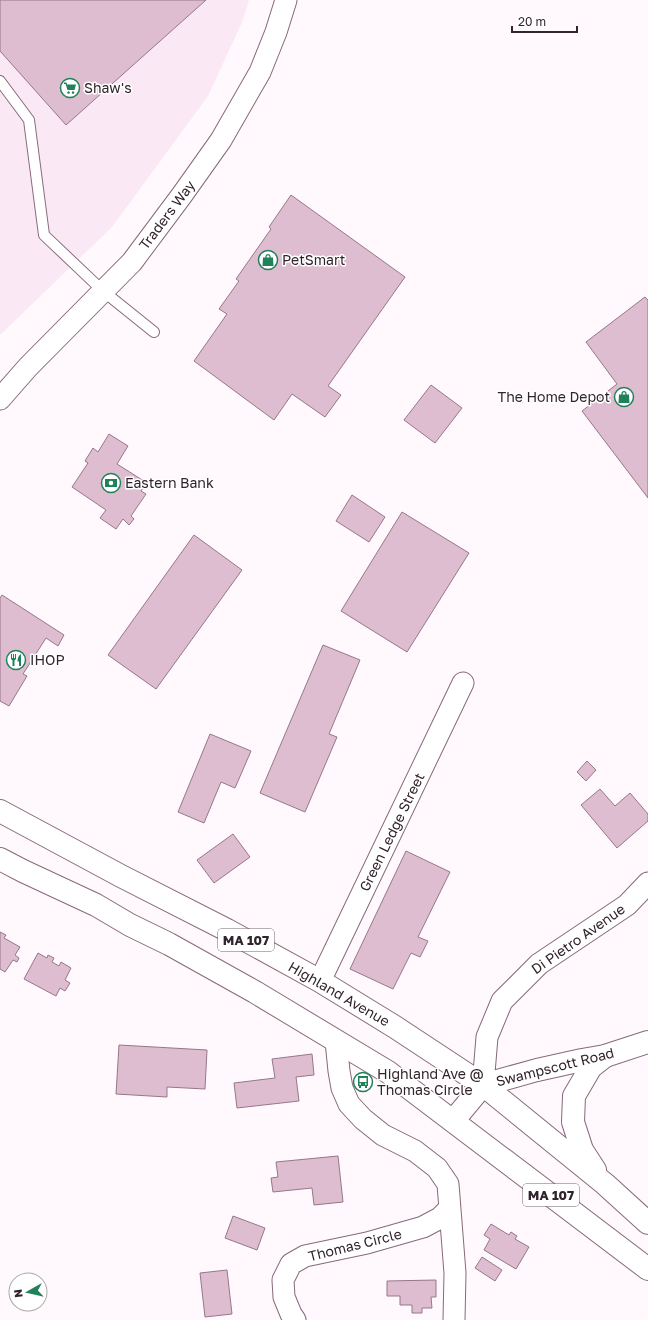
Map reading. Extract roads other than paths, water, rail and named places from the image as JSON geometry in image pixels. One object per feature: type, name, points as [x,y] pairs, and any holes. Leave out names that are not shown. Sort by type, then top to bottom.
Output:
[{"type":"main road","name":"Highland Avenue","points":[[0,811],[121,876],[227,930],[320,981],[395,1027],[483,1085],[605,1184],[648,1223]]},
{"type":"main road","name":"MA 107","points":[[0,859],[96,905],[130,925],[169,944],[255,992],[388,1072],[648,1269]]},
{"type":"main road","name":"Swampscott Road","points":[[453,1121],[483,1085],[537,1070],[604,1056],[648,1042]]},
{"type":"main road","points":[[604,1056],[591,1067],[574,1096],[573,1122],[582,1150],[605,1184]]},
{"type":"street","name":"Traders Way","points":[[0,399],[28,367],[132,262],[182,195],[221,140],[260,72],[276,32],[286,0]]},
{"type":"street","name":"Green Ledge Street","points":[[320,981],[463,683]]},
{"type":"street","name":"Di Pietro Avenue","points":[[483,1085],[487,1037],[502,1001],[540,964],[627,905],[648,883]]},
{"type":"street","points":[[336,1042],[342,1088],[349,1104],[363,1119],[382,1135],[415,1151],[437,1168],[448,1184],[455,1274],[454,1320]]},
{"type":"street","name":"Thomas Circle","points":[[295,1320],[284,1297],[283,1280],[291,1264],[305,1256],[374,1241],[424,1227],[440,1218],[449,1208]]},
{"type":"lane","points":[[0,81],[29,120],[44,235],[103,291],[154,332]]},
{"type":"place","name":"Shaw's","points":[[70,88]]},
{"type":"place","name":"PetSmart","points":[[268,260]]},
{"type":"place","name":"The Home Depot","points":[[624,397]]},
{"type":"place","name":"Eastern Bank","points":[[111,483]]},
{"type":"place","name":"IHOP","points":[[16,660]]},
{"type":"place","name":"Highland Ave @ Thomas Circle","points":[[363,1082]]}]
